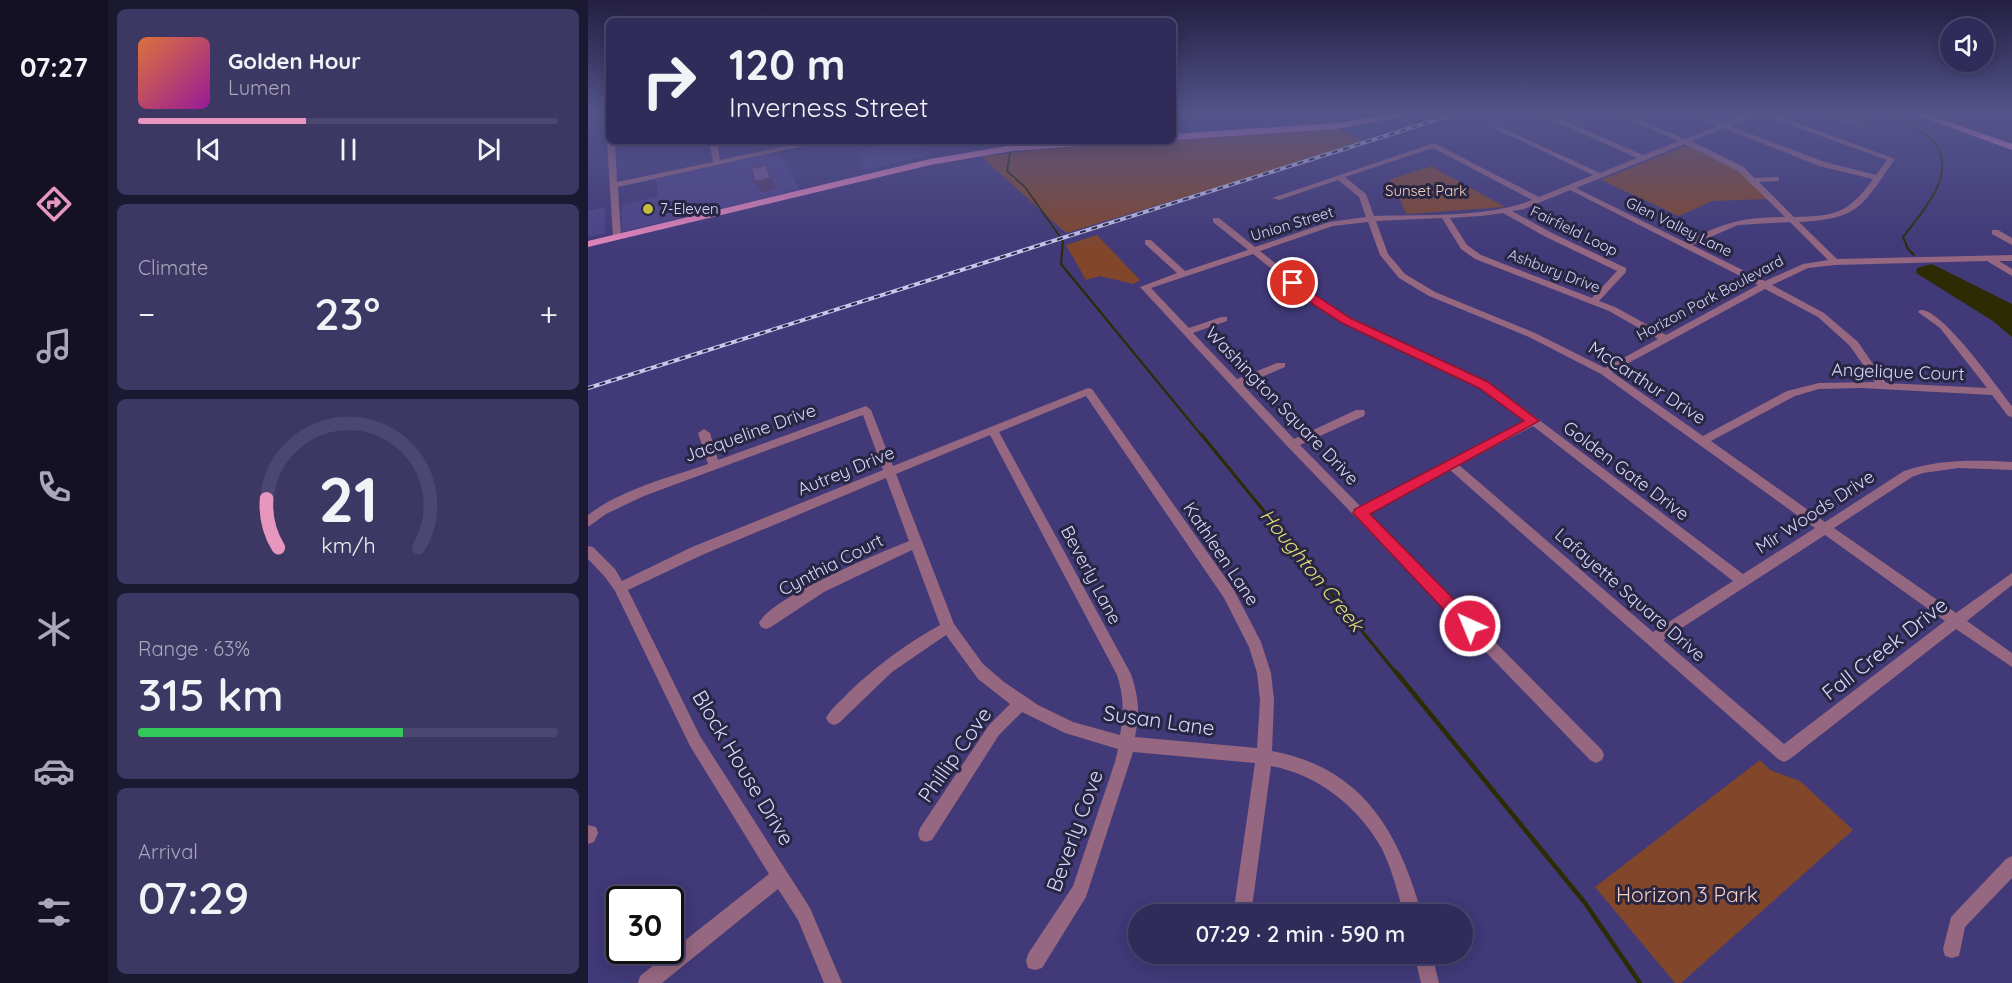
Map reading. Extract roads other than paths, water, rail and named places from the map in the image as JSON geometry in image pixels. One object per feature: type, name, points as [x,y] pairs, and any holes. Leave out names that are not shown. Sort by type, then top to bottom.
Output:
[{"type":"main road","points":[[588,244],[954,158]]},
{"type":"street","points":[[613,158],[617,237]]},
{"type":"street","points":[[716,158],[717,164]]},
{"type":"street","points":[[615,185],[744,158]]},
{"type":"street","points":[[1276,198],[1396,158]]},
{"type":"street","points":[[1458,158],[1538,200]]},
{"type":"street","points":[[1561,158],[1599,176]]},
{"type":"street","name":"Union Street","points":[[1145,287],[1332,224],[1371,219],[1506,211],[1643,158]]},
{"type":"street","points":[[1722,158],[1733,163],[1754,180],[1835,262]]},
{"type":"street","points":[[1806,158],[1877,178]]},
{"type":"street","points":[[1685,245],[1732,223],[1834,215],[1852,209],[1891,159],[1888,158]]},
{"type":"street","name":"McCarthur Drive","points":[[1340,177],[1358,190],[1384,255],[1402,276],[1417,285],[1532,335],[1605,372],[1704,440],[2012,661]]},
{"type":"street","points":[[1754,180],[1776,179]]},
{"type":"street","name":"Glen Valley Lane","points":[[1569,188],[1807,307],[1832,324],[1854,344],[1883,386]]},
{"type":"street","name":"Fairfield Loop","points":[[1506,211],[1540,231],[1623,270],[1593,302]]},
{"type":"street","name":"Ashbury Drive","points":[[1445,216],[1464,247],[1478,257],[1593,302],[1625,316],[1666,339]]},
{"type":"street","name":"Golden Gate Drive","points":[[1216,220],[1331,312],[1484,385],[1743,580]]},
{"type":"street","points":[[1995,231],[2012,242]]},
{"type":"street","points":[[1148,242],[1183,274]]},
{"type":"street","points":[[1988,258],[2012,273]]},
{"type":"street","name":"Horizon Park Boulevard","points":[[1605,372],[1795,269],[1835,262],[2012,258]]},
{"type":"street","name":"Washington Square Drive","points":[[1145,287],[1292,444],[1596,756]]},
{"type":"street","points":[[1923,312],[1943,326],[2012,413]]},
{"type":"street","points":[[1186,332],[1224,319]]},
{"type":"street","points":[[1235,384],[1281,365]]},
{"type":"street","name":"Angelique Court","points":[[1704,440],[1799,391],[1832,385],[1995,392]]},
{"type":"street","name":"Autrey Drive","points":[[620,588],[697,551],[1088,391]]},
{"type":"street","name":"Kathleen Lane","points":[[1088,391],[1228,594],[1256,646],[1264,673],[1267,700],[1264,757],[1244,904]]},
{"type":"street","name":"Jacqueline Drive","points":[[588,522],[625,499],[866,410],[889,472]]},
{"type":"street","points":[[1292,444],[1360,413]]},
{"type":"street","points":[[1360,513],[1533,421]]},
{"type":"street","name":"Beverly Lane","points":[[993,431],[1124,674],[1131,696],[1132,713],[1128,744]]},
{"type":"street","points":[[704,433],[714,465]]},
{"type":"street","name":"Mir Woods Drive","points":[[1654,639],[1825,528],[1882,488],[1920,469],[1950,463],[2012,466]]},
{"type":"street","name":"Lafayette Square Drive","points":[[1451,465],[1784,754]]},
{"type":"street","name":"Susan Lane","points":[[889,472],[948,627],[968,657],[983,674],[1021,703],[1092,735],[1128,744],[1264,757],[1298,764],[1323,776],[1370,815],[1389,843],[1403,878],[1410,904]]},
{"type":"street","name":"Cynthia Court","points":[[766,623],[788,605],[816,589],[916,543]]},
{"type":"street","name":"Block House Drive","points":[[588,551],[610,573],[620,588],[695,741],[804,914],[833,983]]},
{"type":"street","name":"Fall Creek Drive","points":[[1784,754],[1954,620],[2012,578]]},
{"type":"street","points":[[834,718],[873,677],[896,658],[948,627]]},
{"type":"street","name":"Phillip Cove","points":[[926,834],[994,730],[1021,703]]},
{"type":"street","name":"Beverly Cove","points":[[1035,960],[1080,891],[1128,744]]},
{"type":"street","points":[[1952,948],[1957,922],[2012,866]]},
{"type":"street","points":[[647,983],[781,875]]},
{"type":"street","points":[[1425,964],[1430,983]]},
{"type":"waterway","name":"Houghton Creek","points":[[1009,158],[1007,171],[1025,187],[1063,241],[1061,264],[1202,436]]},
{"type":"waterway","points":[[1914,255],[1908,249],[1903,237],[1934,193],[1940,180],[1941,158]]},
{"type":"waterway","name":"Houghton Creek","points":[[1201,434],[1397,674]]},
{"type":"waterway","name":"Houghton Creek","points":[[1396,672],[1585,903],[1640,983]]},
{"type":"railway","points":[[588,388],[1316,158]]},
{"type":"place","name":"7-Eleven","points":[[648,209]]},
{"type":"park label","name":"Sunset Park","points":[[1426,191]]},
{"type":"park label","name":"Horizon 3 Park","points":[[1687,895]]}]
